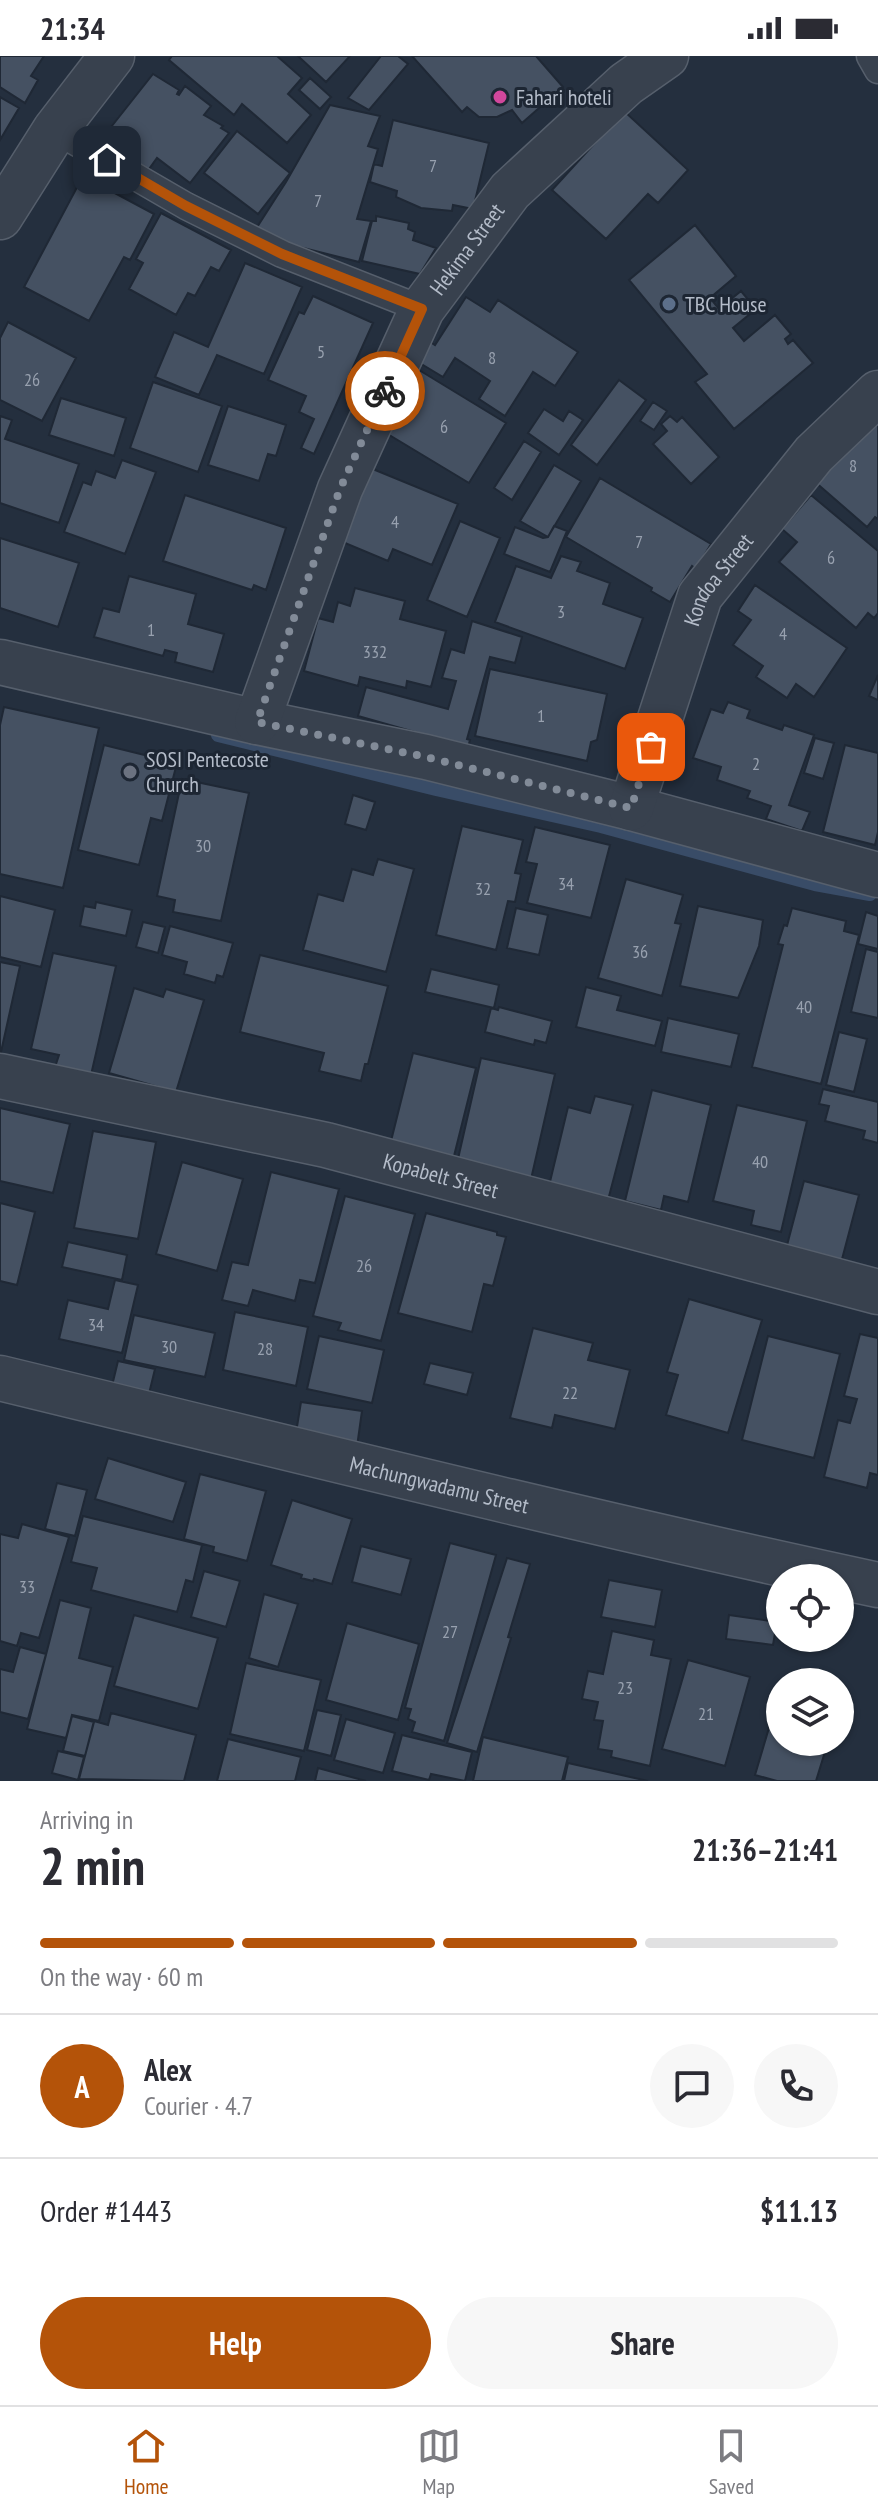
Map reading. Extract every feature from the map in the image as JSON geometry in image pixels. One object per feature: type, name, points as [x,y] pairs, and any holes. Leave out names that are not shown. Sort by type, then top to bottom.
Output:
[{"type":"street","points":[[0,217],[55,130],[112,56]]},
{"type":"street","name":"Hekima Street","points":[[257,722],[340,489],[422,309],[510,191],[626,84],[666,56]]},
{"type":"street","name":"Kondoa Street","points":[[631,808],[700,596],[814,454],[878,393]]},
{"type":"street","points":[[0,662],[257,722],[426,757],[631,808],[878,875]]},
{"type":"street","name":"Kopabelt Street","points":[[0,1076],[326,1145],[878,1292]]},
{"type":"street","name":"Machungwadamu Street","points":[[0,1378],[483,1496],[878,1585]]},
{"type":"lane","points":[[870,56],[878,70]]},
{"type":"lane","points":[[55,130],[186,206],[282,254],[422,309]]},
{"type":"building","points":[[0,56],[44,56],[31,76],[38,80],[25,103],[0,87]]},
{"type":"building","points":[[172,56],[277,56],[302,78],[288,94],[311,115],[287,143],[242,104],[234,115],[169,60]]},
{"type":"building","points":[[298,56],[350,56],[326,82]]},
{"type":"building","points":[[381,56],[398,56],[408,64],[369,110],[348,98]]},
{"type":"building","name":"Fahari hoteli","points":[[412,56],[536,56],[563,87],[522,123],[512,110],[497,117],[479,117],[467,107],[462,112]]},
{"type":"building","points":[[153,74],[179,90],[177,94],[185,86],[211,106],[204,115],[229,133],[190,183],[157,158],[144,176],[100,141]]},
{"type":"building","points":[[310,78],[331,97],[320,109],[299,90]]},
{"type":"building","points":[[0,97],[19,108],[0,140]]},
{"type":"building","points":[[330,105],[380,116],[368,146],[378,149],[357,219],[371,221],[359,262],[252,235]]},
{"type":"building","points":[[624,111],[688,170],[658,203],[648,194],[606,239],[552,190]]},
{"type":"building","points":[[393,120],[489,143],[473,209],[453,205],[452,211],[421,208],[396,197],[397,191],[370,182],[374,164],[382,166]]},
{"type":"building","points":[[237,131],[290,173],[258,214],[204,173]]},
{"type":"building","points":[[83,176],[154,214],[130,260],[124,257],[89,321],[24,287]]},
{"type":"building","points":[[161,213],[231,250],[219,271],[211,267],[195,296],[188,293],[176,315],[129,289],[143,263],[136,259]]},
{"type":"building","points":[[376,216],[409,223],[408,229],[415,232],[413,240],[436,248],[420,274],[362,261]]},
{"type":"building","points":[[695,225],[736,276],[710,298],[719,309],[741,291],[756,309],[733,328],[744,341],[775,315],[791,334],[785,339],[788,344],[793,340],[813,363],[734,429],[695,382],[707,374],[629,280]]},
{"type":"building","points":[[245,263],[302,287],[264,374],[217,355],[199,395],[155,377],[174,332],[208,347]]},
{"type":"building","points":[[313,296],[373,323],[314,454],[301,448],[314,419],[299,412],[306,396],[268,380],[299,312],[304,314]]},
{"type":"building","points":[[466,297],[490,312],[498,300],[578,352],[555,386],[533,372],[505,416],[479,399],[490,381],[455,358],[443,377],[408,356],[421,336],[435,345]]},
{"type":"building","points":[[8,322],[76,358],[42,421],[0,400],[0,338]]},
{"type":"building","points":[[419,370],[506,423],[469,483],[381,430]]},
{"type":"building","points":[[619,380],[646,400],[597,465],[571,445]]},
{"type":"building","points":[[153,382],[222,406],[198,472],[130,448]]},
{"type":"building","points":[[61,398],[126,418],[114,456],[49,435]]},
{"type":"building","points":[[653,402],[667,411],[654,430],[640,421]]},
{"type":"building","points":[[228,406],[286,425],[276,456],[268,454],[259,481],[208,465]]},
{"type":"building","points":[[544,409],[563,421],[569,411],[583,420],[559,455],[528,433]]},
{"type":"building","points":[[878,411],[878,519],[875,517],[867,527],[814,481]]},
{"type":"building","points":[[0,416],[12,420],[5,439],[79,464],[59,523],[0,503]]},
{"type":"building","points":[[670,416],[677,422],[682,417],[719,457],[691,484],[653,444],[667,431],[661,424]]},
{"type":"building","points":[[524,441],[541,452],[512,500],[494,488]]},
{"type":"building","points":[[122,460],[156,472],[125,554],[64,532],[83,482],[91,485],[96,471],[115,478]]},
{"type":"building","points":[[363,465],[458,504],[432,565],[393,549],[388,561],[333,538]]},
{"type":"building","points":[[554,465],[581,481],[548,537],[520,521]]},
{"type":"building","points":[[600,478],[711,544],[696,569],[692,566],[670,602],[566,537]]},
{"type":"building","points":[[185,495],[286,528],[266,590],[254,585],[252,590],[163,561]]},
{"type":"building","points":[[811,495],[878,551],[878,613],[874,618],[868,613],[856,628],[779,562],[797,542],[782,529]]},
{"type":"building","points":[[460,521],[500,538],[467,617],[427,600]]},
{"type":"building","points":[[554,526],[567,531],[550,572],[504,554],[515,527],[543,538],[548,537]]},
{"type":"building","points":[[0,538],[79,563],[58,627],[0,608]]},
{"type":"building","points":[[561,556],[581,562],[577,571],[610,583],[603,604],[643,618],[625,669],[495,622],[516,566],[551,578]]},
{"type":"building","points":[[129,576],[196,594],[188,624],[224,634],[213,672],[175,662],[177,653],[165,650],[163,656],[94,637],[103,608],[119,612]]},
{"type":"building","points":[[755,585],[847,648],[814,697],[796,684],[787,698],[756,677],[763,666],[733,645],[751,620],[738,611]]},
{"type":"building","points":[[355,588],[405,601],[400,619],[446,631],[431,687],[407,681],[406,688],[360,677],[358,686],[304,671],[318,618],[333,622],[338,602],[350,606]]},
{"type":"building","points":[[472,621],[522,637],[515,663],[490,657],[467,739],[470,740],[465,758],[439,739],[358,716],[366,687],[448,709],[456,681],[442,678],[451,649],[464,653]]},
{"type":"building","points":[[490,669],[607,694],[597,740],[591,742],[587,761],[475,736]]},
{"type":"building","points":[[878,675],[878,700],[869,696]]},
{"type":"building","points":[[728,702],[750,710],[747,718],[782,730],[784,725],[814,735],[789,805],[810,812],[802,831],[766,819],[771,806],[747,798],[750,791],[717,780],[721,767],[693,758],[711,709],[723,713]]},
{"type":"building","points":[[4,707],[99,728],[63,888],[0,874],[0,725]]},
{"type":"building","points":[[815,738],[834,743],[823,779],[804,773]]},
{"type":"building","points":[[104,745],[177,763],[162,821],[151,818],[139,865],[78,850]]},
{"type":"building","points":[[845,745],[878,753],[878,832],[875,845],[823,832]]},
{"type":"building","points":[[182,779],[249,793],[221,921],[173,912],[175,900],[157,896]]},
{"type":"building","points":[[353,795],[375,802],[366,830],[345,824]]},
{"type":"building","points":[[462,826],[523,840],[515,873],[521,874],[515,902],[508,901],[496,950],[436,935]]},
{"type":"building","points":[[535,827],[610,845],[591,918],[527,903],[537,864],[526,862]]},
{"type":"building","points":[[378,859],[414,869],[386,972],[303,950],[318,894],[343,901],[352,869],[373,875]]},
{"type":"building","points":[[626,879],[683,895],[675,923],[681,924],[662,996],[598,978]]},
{"type":"building","points":[[0,896],[55,910],[41,967],[0,957]]},
{"type":"building","points":[[96,902],[132,910],[126,936],[80,926],[84,906],[95,908]]},
{"type":"building","points":[[698,906],[763,920],[759,946],[738,998],[680,986]]},
{"type":"building","points":[[516,908],[548,915],[539,955],[507,948]]},
{"type":"building","points":[[792,908],[846,921],[844,931],[859,935],[821,1084],[752,1067],[783,945],[778,944]]},
{"type":"building","points":[[866,912],[878,916],[878,949],[858,944]]},
{"type":"building","points":[[143,922],[165,927],[158,953],[136,947]]},
{"type":"building","points":[[170,926],[233,943],[223,977],[217,975],[215,983],[184,974],[187,962],[162,955]]},
{"type":"building","points":[[866,949],[878,952],[878,1018],[851,1012]]},
{"type":"building","points":[[53,953],[116,966],[91,1075],[55,1067],[59,1055],[31,1049]]},
{"type":"building","points":[[260,955],[388,986],[361,1081],[319,1071],[324,1053],[240,1032]]},
{"type":"building","points":[[0,962],[20,966],[1,1052],[0,1052]]},
{"type":"building","points":[[431,969],[499,985],[494,1008],[425,992]]},
{"type":"building","points":[[586,987],[621,996],[617,1010],[662,1021],[655,1046],[576,1027]]},
{"type":"building","points":[[134,988],[163,997],[166,989],[204,1000],[176,1092],[109,1073]]},
{"type":"building","points":[[499,1007],[552,1021],[546,1043],[535,1040],[534,1045],[485,1032],[491,1008],[498,1010]]},
{"type":"building","points":[[668,1018],[739,1034],[731,1067],[661,1052]]},
{"type":"building","points":[[839,1032],[867,1039],[854,1092],[826,1085]]},
{"type":"building","points":[[413,1053],[476,1068],[451,1168],[388,1153]]},
{"type":"building","points":[[481,1058],[555,1074],[529,1188],[455,1172]]},
{"type":"building","points":[[823,1089],[878,1102],[878,1143],[863,1139],[865,1131],[825,1121],[829,1106],[819,1104]]},
{"type":"building","points":[[652,1090],[711,1105],[688,1202],[664,1196],[661,1210],[625,1201]]},
{"type":"building","points":[[595,1096],[633,1105],[607,1204],[548,1190],[568,1107],[590,1113]]},
{"type":"building","points":[[737,1105],[807,1121],[781,1232],[751,1225],[754,1211],[713,1201]]},
{"type":"building","points":[[0,1108],[70,1124],[53,1193],[0,1181]]},
{"type":"building","points":[[93,1131],[156,1142],[138,1239],[74,1228]]},
{"type":"building","points":[[182,1162],[243,1179],[217,1271],[156,1254]]},
{"type":"building","points":[[271,1172],[339,1189],[315,1283],[300,1280],[295,1301],[253,1290],[248,1306],[222,1300],[232,1262],[248,1265]]},
{"type":"building","points":[[804,1181],[859,1195],[841,1263],[786,1249]]},
{"type":"building","points":[[345,1196],[415,1214],[381,1341],[338,1330],[341,1323],[313,1316]]},
{"type":"building","points":[[0,1203],[35,1212],[17,1285],[0,1281]]},
{"type":"building","points":[[426,1213],[506,1237],[493,1286],[484,1284],[472,1332],[398,1313]]},
{"type":"building","points":[[68,1242],[127,1255],[122,1280],[62,1267]]},
{"type":"building","points":[[115,1280],[138,1285],[122,1353],[59,1339],[68,1300],[108,1309]]},
{"type":"building","points":[[689,1299],[762,1320],[728,1433],[666,1415],[678,1375],[667,1372]]},
{"type":"building","points":[[235,1312],[308,1327],[296,1386],[223,1370]]},
{"type":"building","points":[[134,1315],[215,1333],[205,1377],[124,1360]]},
{"type":"building","points":[[533,1328],[593,1343],[588,1360],[630,1370],[615,1429],[555,1415],[552,1428],[510,1418]]},
{"type":"building","points":[[860,1334],[878,1338],[878,1475],[870,1473],[867,1488],[824,1477],[838,1420],[850,1423],[857,1399],[844,1396]]},
{"type":"building","points":[[319,1336],[384,1350],[372,1403],[307,1389]]},
{"type":"building","points":[[768,1336],[840,1354],[814,1458],[742,1440]]},
{"type":"building","points":[[118,1361],[155,1369],[147,1402],[110,1394]]},
{"type":"building","points":[[430,1363],[473,1373],[467,1395],[424,1384]]},
{"type":"building","points":[[301,1402],[362,1411],[356,1454],[294,1445]]},
{"type":"building","points":[[108,1458],[186,1482],[173,1522],[95,1499]]},
{"type":"building","points":[[200,1474],[266,1491],[247,1561],[213,1552],[214,1547],[184,1539]]},
{"type":"building","points":[[57,1483],[87,1490],[75,1536],[45,1529]]},
{"type":"building","points":[[292,1500],[352,1519],[332,1584],[301,1578],[302,1575],[271,1565]]},
{"type":"building","points":[[83,1516],[202,1545],[193,1582],[186,1580],[177,1612],[91,1590],[97,1568],[71,1562]]},
{"type":"building","points":[[22,1524],[69,1537],[39,1638],[21,1633],[17,1646],[0,1641],[0,1534],[18,1538]]},
{"type":"building","points":[[450,1543],[496,1555],[444,1741],[412,1732],[415,1722],[408,1719],[411,1709],[405,1708]]},
{"type":"building","points":[[361,1546],[411,1559],[401,1595],[352,1582]]},
{"type":"building","points":[[507,1558],[530,1564],[477,1752],[447,1743]]},
{"type":"building","points":[[204,1571],[240,1581],[226,1627],[191,1617]]},
{"type":"building","points":[[609,1580],[662,1590],[655,1627],[601,1617]]},
{"type":"building","points":[[264,1594],[298,1604],[278,1667],[249,1658]]},
{"type":"building","points":[[60,1600],[91,1608],[79,1658],[113,1667],[99,1721],[72,1715],[66,1738],[27,1729]]},
{"type":"building","points":[[134,1615],[218,1638],[198,1709],[114,1686]]},
{"type":"building","points":[[729,1615],[766,1620],[766,1644],[726,1639]]},
{"type":"building","points":[[347,1623],[419,1644],[398,1720],[326,1700]]},
{"type":"building","points":[[612,1631],[654,1640],[651,1655],[671,1659],[650,1766],[611,1757],[612,1751],[598,1749],[603,1721],[594,1720],[598,1702],[582,1699],[588,1671],[603,1674]]},
{"type":"building","points":[[20,1647],[46,1654],[28,1719],[0,1712],[0,1669],[13,1672]]},
{"type":"building","points":[[688,1660],[750,1677],[725,1766],[662,1749]]},
{"type":"building","points":[[246,1663],[321,1680],[304,1751],[230,1734]]},
{"type":"building","points":[[317,1710],[341,1715],[331,1756],[307,1750]]},
{"type":"building","points":[[111,1713],[196,1735],[184,1781],[79,1779],[94,1721],[108,1725]]},
{"type":"building","points":[[72,1716],[94,1722],[85,1756],[63,1751]]},
{"type":"building","points":[[346,1719],[395,1733],[383,1773],[334,1760]]},
{"type":"building","points":[[402,1735],[472,1752],[465,1781],[431,1774],[429,1780],[392,1771]]},
{"type":"building","points":[[483,1737],[568,1757],[562,1781],[473,1781]]},
{"type":"building","points":[[766,1738],[766,1756],[824,1756],[816,1781],[777,1781],[755,1775]]},
{"type":"building","points":[[228,1739],[301,1757],[295,1781],[217,1781]]},
{"type":"building","points":[[58,1751],[84,1757],[78,1780],[52,1773]]},
{"type":"building","points":[[568,1763],[648,1781],[564,1781]]},
{"type":"building","points":[[318,1768],[366,1781],[315,1781]]},
{"type":"waterway","points":[[218,735],[601,826],[815,884],[870,894]]},
{"type":"way so far","points":[[385,391],[340,489],[257,722],[426,757],[631,808],[651,747]]},
{"type":"place","name":"Fahari hoteli","points":[[500,97]]},
{"type":"place","name":"TBC House","points":[[669,304]]},
{"type":"place","name":"SOSI Pentecoste Church","points":[[130,772]]},
{"type":"route","points":[[107,160],[186,206],[282,254],[422,309],[385,391]]}]
